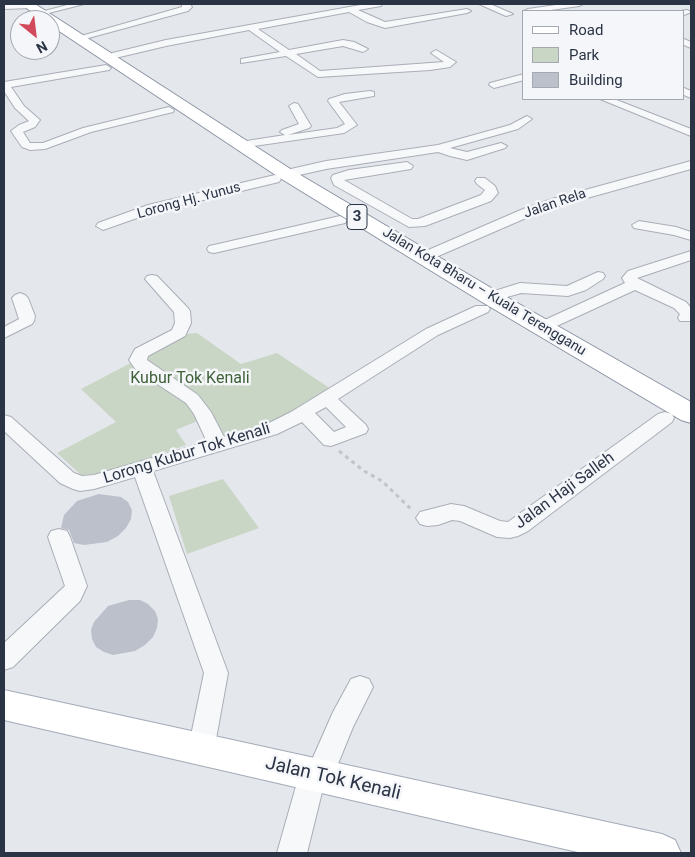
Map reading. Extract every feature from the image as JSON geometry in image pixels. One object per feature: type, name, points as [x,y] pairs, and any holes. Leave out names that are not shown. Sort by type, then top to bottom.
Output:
[{"type":"highway","name":"Jalan Kota Bharu – Kuala Terengganu","points":[[60,28],[78,38],[169,110],[486,303],[691,433]]},
{"type":"highway","name":"Jalan Kota Bharu – Kuala Terengganu","points":[[60,31],[237,143],[281,177]]},
{"type":"highway","name":"Jalan Kota Bharu – Kuala Terengganu","points":[[349,219],[424,258],[486,303],[542,327],[691,414]]},
{"type":"main road","name":"Jalan Tok Kenali","points":[[4,705],[662,853]]},
{"type":"street","points":[[43,10],[80,4]]},
{"type":"street","points":[[78,38],[188,7],[186,4]]},
{"type":"street","points":[[169,110],[87,130],[37,148],[26,145],[17,131],[35,122],[32,116],[16,109],[4,85],[106,62],[166,43],[378,4]]},
{"type":"street","points":[[483,4],[509,14]]},
{"type":"street","points":[[541,10],[582,5]]},
{"type":"street","points":[[4,7],[20,10]]},
{"type":"street","points":[[350,9],[370,20],[385,25],[467,11]]},
{"type":"street","points":[[251,28],[289,53],[312,72],[328,74],[439,66],[450,62],[436,53]]},
{"type":"street","points":[[244,61],[346,43],[363,49]]},
{"type":"street","points":[[494,85],[522,78]]},
{"type":"street","points":[[237,143],[340,131],[351,125],[333,101],[345,97],[370,94]]},
{"type":"street","points":[[608,100],[691,132]]},
{"type":"street","points":[[237,143],[300,129],[305,126],[306,123],[294,106]]},
{"type":"street","name":"Lorong Hj. Yunus","points":[[103,226],[153,208],[326,165],[439,148],[514,127],[527,119]]},
{"type":"street","points":[[439,148],[454,154],[467,156],[502,146]]},
{"type":"street","name":"Jalan Rela","points":[[424,258],[528,212],[556,202],[691,165]]},
{"type":"street","points":[[407,166],[348,174],[337,178],[342,186],[409,223],[420,223],[486,198],[492,194],[491,189],[481,181]]},
{"type":"street","points":[[214,249],[349,219],[385,209]]},
{"type":"street","points":[[639,225],[670,230],[691,236]]},
{"type":"street","points":[[686,318],[688,314],[680,305],[635,284],[629,278],[633,274],[691,255]]},
{"type":"street","name":"Lorong Kubur Tok Kenali","points":[[4,420],[67,478],[80,484],[94,482],[270,430],[304,412],[432,332],[486,303],[520,288],[568,291],[582,287],[598,276]]},
{"type":"street","points":[[152,280],[182,311],[183,323],[179,334],[141,354],[138,360],[142,366],[192,399],[202,412],[219,446]]},
{"type":"street","points":[[542,327],[635,284]]},
{"type":"street","points":[[4,333],[26,322],[27,316],[20,298]]},
{"type":"street","points":[[304,412],[331,440],[359,429],[327,398]]},
{"type":"street","name":"Jalan Haji Salleh","points":[[427,518],[438,517],[451,512],[464,514],[497,529],[510,530],[521,525],[665,418]]},
{"type":"street","points":[[142,468],[216,673],[201,750]]},
{"type":"street","points":[[4,659],[72,594],[76,586],[59,536]]},
{"type":"street","points":[[292,853],[315,775],[360,687]]},
{"type":"path","points":[[331,440],[343,456],[382,481],[409,507],[427,518]]},
{"type":"green space","name":"Kubur Tok Kenali","points":[[197,333],[241,364],[277,353],[331,389],[269,426],[232,435],[221,435],[200,420],[176,430],[186,445],[106,473],[81,475],[57,453],[116,422],[81,389],[186,334]]},
{"type":"green space","points":[[223,479],[259,528],[187,554],[169,496]]},
{"type":"building","points":[[99,494],[121,497],[128,502],[132,510],[131,519],[118,536],[107,542],[84,545],[74,543],[69,530],[61,528],[64,515],[77,501]]},
{"type":"building","points":[[129,600],[140,600],[148,604],[155,611],[158,619],[153,637],[135,651],[113,655],[104,652],[96,647],[92,639],[91,630],[94,622],[108,606]]}]
